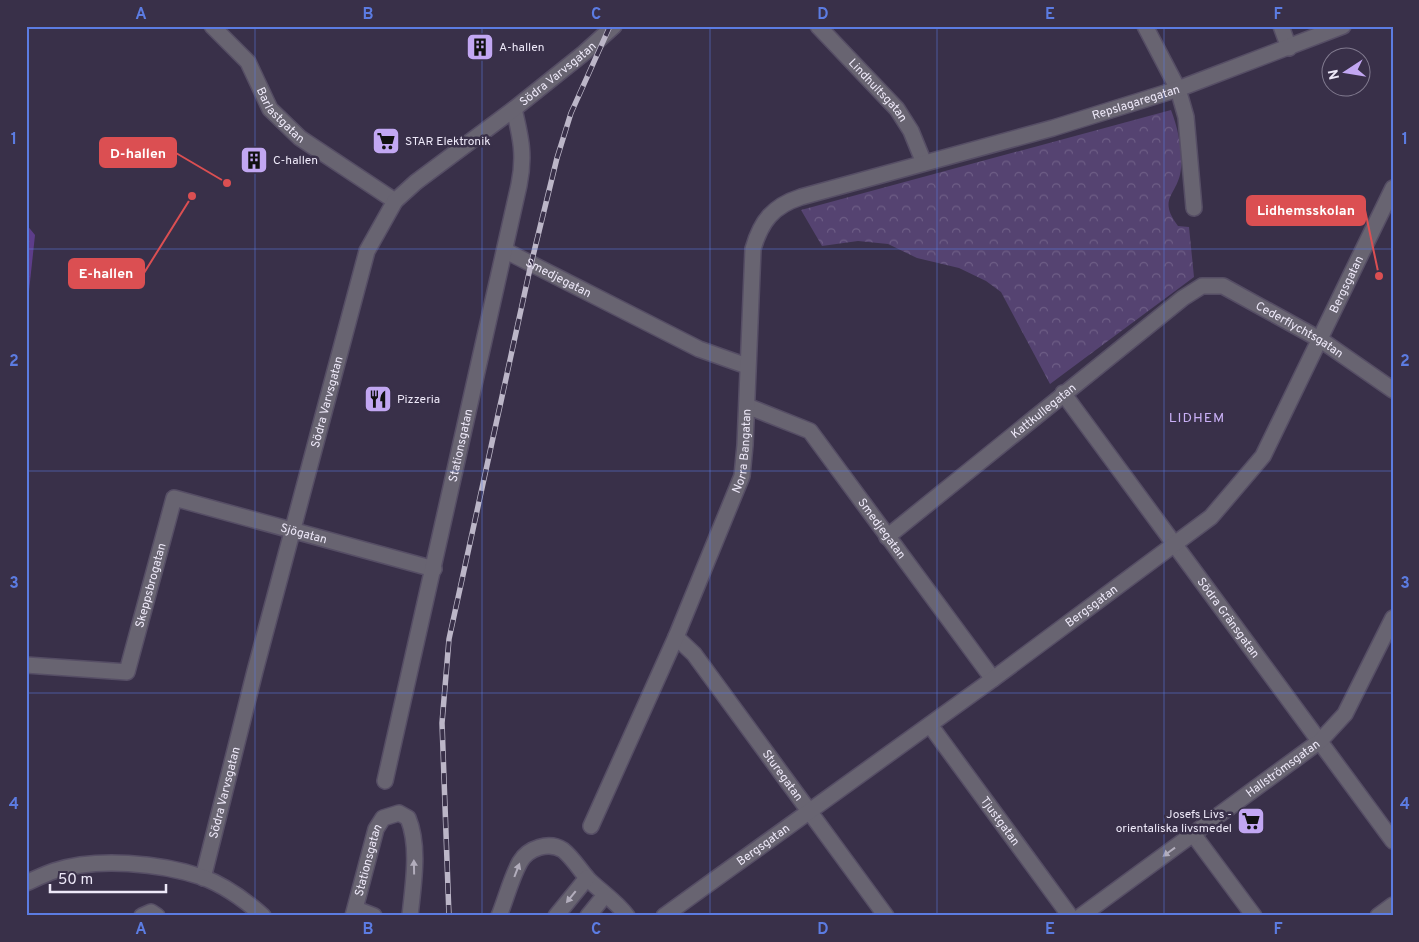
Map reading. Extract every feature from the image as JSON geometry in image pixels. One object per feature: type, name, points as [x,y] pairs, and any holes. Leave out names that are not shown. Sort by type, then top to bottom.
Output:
[{"type":"street","name":"Barlastgatan","points":[[212,26],[248,62],[270,110],[300,138],[395,201]]},
{"type":"street","name":"Södra Varvsgatan","points":[[203,878],[292,531],[367,251],[395,201],[416,182],[514,109],[584,53],[614,26]]},
{"type":"street","name":"Lindhultsgatan","points":[[818,26],[897,109],[911,131],[924,163]]},
{"type":"street","points":[[1145,26],[1178,89],[1186,117],[1194,208]]},
{"type":"street","points":[[1281,26],[1288,48]]},
{"type":"street","name":"Repslagaregatan","points":[[924,163],[1053,128],[1178,89],[1343,26]]},
{"type":"street","name":"Stationsgatan","points":[[385,781],[506,251],[523,164],[523,148],[514,109]]},
{"type":"street","name":"Norra Bangatan","points":[[591,826],[676,637],[742,476],[747,406],[747,366],[753,248],[762,222],[771,211],[785,202],[924,163]]},
{"type":"street","name":"Bergsgatan","points":[[664,916],[1175,546],[1224,505],[1263,456],[1321,340],[1393,188]]},
{"type":"street","name":"Smedjegatan","points":[[506,251],[700,349],[747,366]]},
{"type":"street","name":"Cederflychtsgatan","points":[[1202,286],[1213,284],[1223,286],[1321,340],[1393,390]]},
{"type":"street","name":"Kattkullegatan","points":[[888,536],[1063,393],[1192,291],[1202,286]]},
{"type":"street","name":"Södra Gränsgatan","points":[[1063,393],[1393,841]]},
{"type":"street","name":"Smedjegatan","points":[[747,406],[810,431],[993,679]]},
{"type":"street","name":"Sjögatan","points":[[174,498],[434,570]]},
{"type":"street","name":"Skeppsbrogatan","points":[[26,665],[127,672],[174,498]]},
{"type":"street","name":"Hallströmsgatan","points":[[1081,916],[1320,741],[1345,714],[1393,618]]},
{"type":"street","name":"Sturegatan","points":[[676,637],[694,654],[886,916]]},
{"type":"street","name":"Tjustgatan","points":[[930,725],[1070,916]]},
{"type":"street","name":"Stationsgatan","points":[[374,916],[354,912],[376,829],[383,818],[399,813],[408,818],[412,828],[414,877],[410,916]]},
{"type":"street","points":[[1193,834],[1254,916]]},
{"type":"street","points":[[499,916],[520,862],[528,852],[543,846],[561,849],[571,857],[587,878],[626,916]]},
{"type":"street","points":[[26,884],[54,871],[84,865],[115,863],[153,867],[203,878],[250,905],[264,916]]},
{"type":"street","points":[[556,916],[587,878]]},
{"type":"street","points":[[588,916],[605,895]]},
{"type":"street","points":[[1378,916],[1393,905]]},
{"type":"green space","points":[[1171,110],[1179,138],[1181,168],[1177,184],[1170,196],[1169,208],[1178,226],[1189,227],[1194,277],[1050,384],[1001,292],[986,281],[959,268],[917,258],[888,244],[858,241],[822,246],[801,210]]},
{"type":"water","points":[[26,224],[35,235],[26,319]]},
{"type":"railway","points":[[449,916],[442,723],[449,639],[531,264],[557,158],[571,113],[610,26]]},
{"type":"place","name":"A-hallen","points":[[480,47]]},
{"type":"place","name":"STAR Elektronik","points":[[386,141]]},
{"type":"place","name":"C-hallen","points":[[254,160]]},
{"type":"place","name":"D-hallen","points":[[227,183]]},
{"type":"place","name":"E-hallen","points":[[192,196]]},
{"type":"place","name":"Lidhemsskolan","points":[[1379,276]]},
{"type":"place","name":"Pizzeria","points":[[378,399]]},
{"type":"place","name":"Josefs Livs - orientaliska livsmedel","points":[[1251,821]]},
{"type":"district","name":"LIDHEM","points":[[1197,417]]}]
